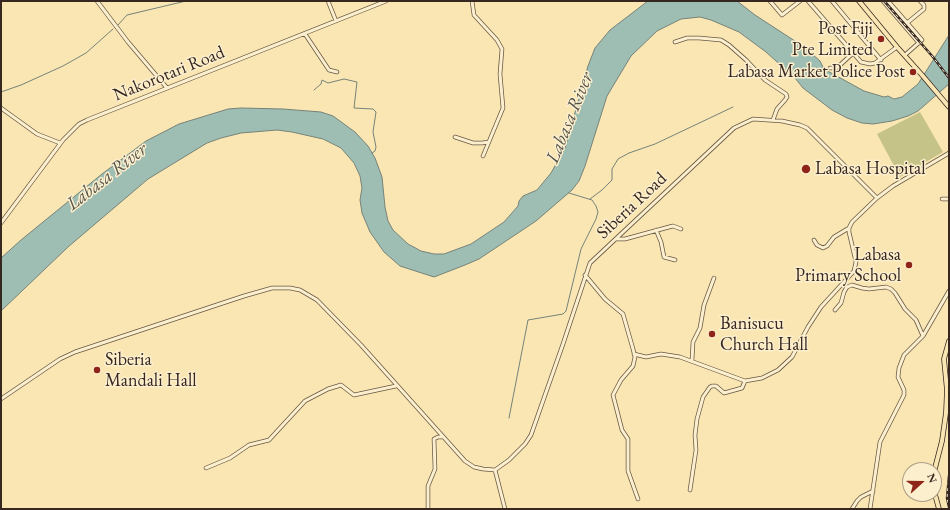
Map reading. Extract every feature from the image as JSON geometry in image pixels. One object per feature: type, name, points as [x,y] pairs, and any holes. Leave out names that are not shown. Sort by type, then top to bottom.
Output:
[{"type":"main road","points":[[859,1],[949,107]]},
{"type":"main road","points":[[937,462],[942,441],[946,413],[947,390],[944,359],[949,341]]},
{"type":"street","points":[[97,1],[128,42],[167,88]]},
{"type":"street","points":[[328,1],[336,21]]},
{"type":"street","name":"Nakorotari Road","points":[[1,223],[60,143],[71,131],[87,120],[386,1]]},
{"type":"street","points":[[472,1],[474,15],[497,40],[502,48],[500,74],[503,108],[483,156]]},
{"type":"street","points":[[770,1],[782,15],[800,1]]},
{"type":"street","points":[[808,1],[852,54],[861,62],[870,64],[876,63],[897,47]]},
{"type":"street","points":[[832,1],[881,60]]},
{"type":"street","points":[[883,1],[918,43]]},
{"type":"street","points":[[888,1],[922,40],[905,55]]},
{"type":"street","points":[[907,23],[924,9],[924,5],[920,1]]},
{"type":"street","points":[[304,34],[329,70],[337,72]]},
{"type":"street","points":[[675,42],[687,38],[699,38],[721,40],[729,44],[765,80],[786,94],[787,97],[777,109],[773,120]]},
{"type":"street","points":[[830,68],[836,68],[852,54]]},
{"type":"street","points":[[1,108],[37,134],[60,143]]},
{"type":"street","name":"Siberia Road","points":[[495,470],[509,460],[525,444],[531,435],[590,263],[734,128],[753,119],[773,120],[800,125],[807,128],[877,198]]},
{"type":"street","points":[[455,137],[473,143],[489,142]]},
{"type":"street","points":[[634,354],[646,358],[660,354],[667,354],[692,360],[745,382],[762,378],[778,370],[792,357],[820,307],[854,272],[856,262],[849,228],[852,222],[877,198],[893,186],[949,153]]},
{"type":"street","points":[[942,199],[949,199]]},
{"type":"street","points":[[616,239],[625,239],[673,226],[681,229]]},
{"type":"street","points":[[814,240],[817,245],[823,248],[827,246],[834,236],[849,228]]},
{"type":"street","points":[[656,230],[661,242],[664,256],[675,260]]},
{"type":"street","points":[[585,276],[605,299],[623,314],[634,354],[635,362],[633,366],[621,380],[613,395],[622,430],[628,439],[628,471],[638,499]]},
{"type":"street","points":[[692,360],[694,342],[700,328],[704,305],[714,278]]},
{"type":"street","points":[[835,310],[841,303],[847,287],[852,285],[869,289],[886,287],[895,293],[904,308],[916,320],[923,336]]},
{"type":"street","points":[[1,399],[60,359],[75,352],[272,288],[280,287],[300,290],[317,300],[361,345],[396,386],[469,464],[482,470],[495,470],[505,509]]},
{"type":"street","points":[[870,509],[880,442],[904,394],[904,390],[898,376],[899,368],[906,352],[923,336],[949,291]]},
{"type":"street","points":[[690,490],[696,450],[695,435],[697,419],[703,398],[712,386],[716,386],[724,393],[742,388],[745,382]]},
{"type":"street","points":[[206,468],[230,458],[249,445],[269,440],[305,401],[328,389],[341,385],[354,395],[396,386]]},
{"type":"street","points":[[428,509],[428,486],[435,469],[433,442],[436,437],[443,437]]},
{"type":"street","points":[[852,509],[861,497],[873,491]]},
{"type":"shaded area","points":[[920,112],[943,152],[900,177],[877,134]]},
{"type":"water","name":"Labasa River","points":[[648,1],[737,1],[755,15],[798,43],[820,61],[824,69],[864,91],[884,97],[888,96],[894,99],[902,97],[918,84],[949,35],[949,84],[918,111],[908,116],[892,121],[873,124],[862,123],[847,118],[832,110],[803,88],[795,78],[766,52],[739,32],[700,17],[681,19],[657,31],[631,56],[607,96],[585,166],[579,181],[572,190],[536,221],[479,259],[434,277],[400,266],[384,252],[370,232],[362,213],[360,200],[362,188],[360,176],[354,163],[341,148],[323,139],[292,132],[277,130],[241,133],[207,143],[148,179],[68,247],[1,311],[1,258],[21,240],[102,174],[146,141],[179,124],[228,109],[283,109],[321,112],[333,116],[355,132],[368,146],[375,158],[382,177],[388,221],[393,230],[408,244],[421,251],[434,254],[444,254],[471,244],[504,222],[518,206],[519,201],[523,196],[537,190],[551,173],[565,148],[588,66],[595,48],[610,30]]},
{"type":"waterway","points":[[118,25],[127,15],[186,1]]},
{"type":"waterway","points":[[1,92],[21,85],[63,66],[86,53],[113,29]]},
{"type":"waterway","points":[[314,90],[321,84],[322,80],[328,83],[344,79],[357,82],[354,108],[373,109],[376,112],[373,132],[376,147],[375,151],[372,153]]},
{"type":"waterway","points":[[590,199],[612,180],[612,169],[618,159],[629,153],[655,144],[733,107]]},
{"type":"waterway","points":[[509,418],[528,320],[563,314],[566,311],[581,249],[598,212],[592,200],[569,193]]},
{"type":"railway","points":[[884,1],[933,57],[949,78]]},
{"type":"railway","points":[[949,476],[947,498],[949,507]]},
{"type":"place","name":"Post Fiji Pte Limited","points":[[881,39]]},
{"type":"place","name":"Labasa Market Police Post","points":[[913,72]]},
{"type":"place","name":"Labasa Hospital","points":[[806,169]]},
{"type":"place","name":"Labasa Primary School","points":[[909,265]]},
{"type":"place","name":"Banisucu Church Hall","points":[[712,334]]},
{"type":"place","name":"Siberia Mandali Hall","points":[[97,370]]}]
